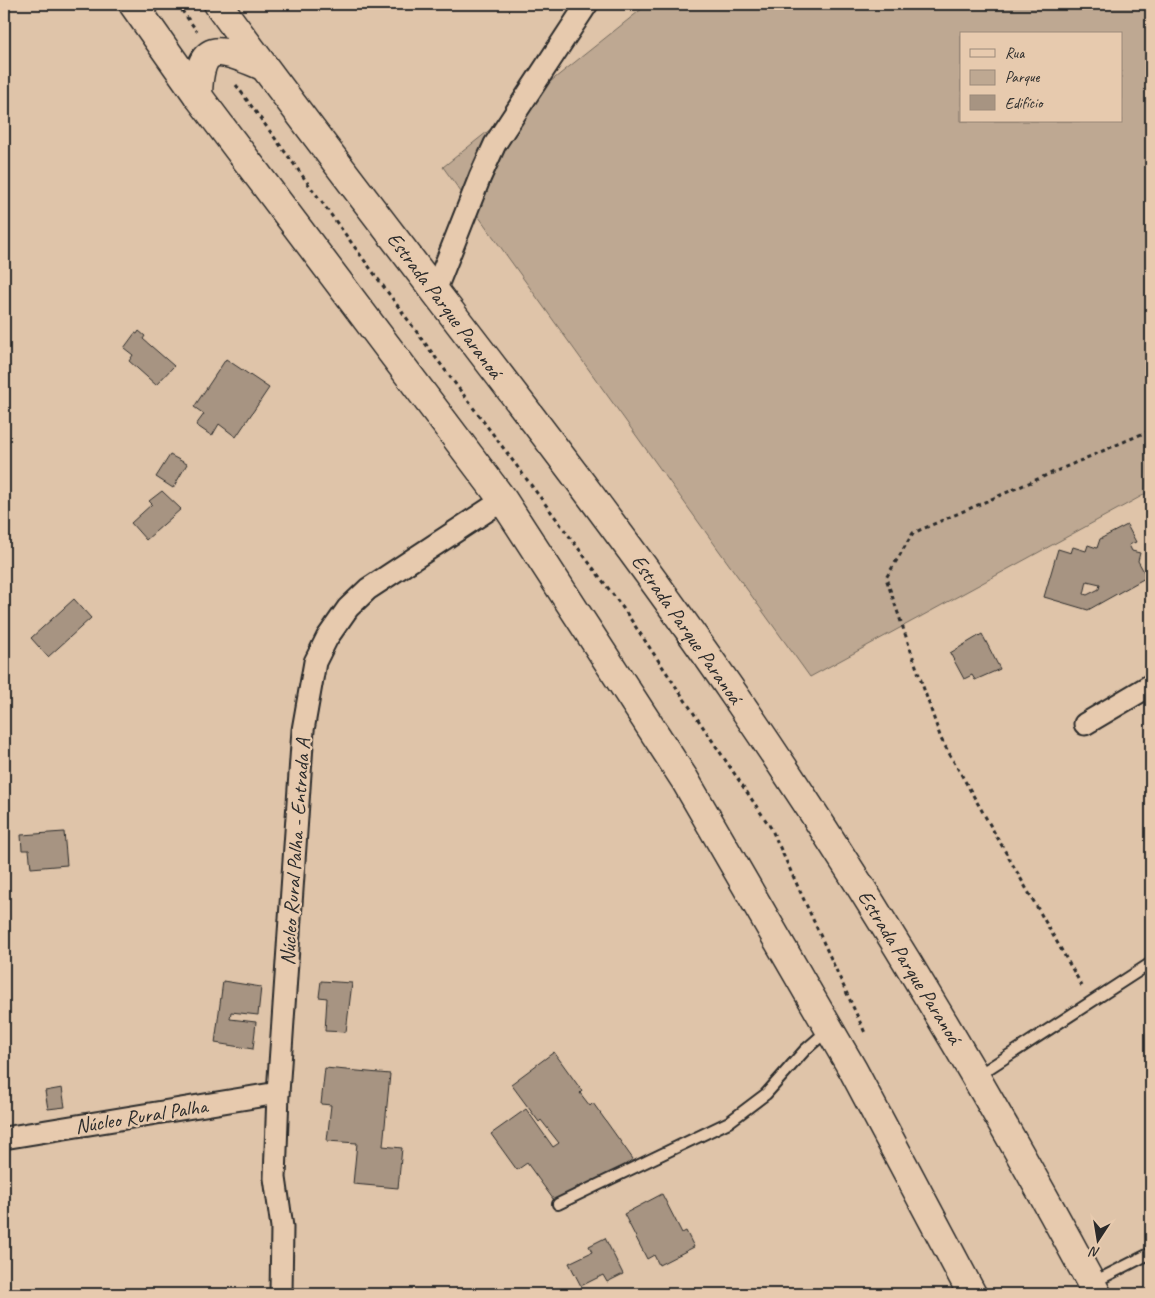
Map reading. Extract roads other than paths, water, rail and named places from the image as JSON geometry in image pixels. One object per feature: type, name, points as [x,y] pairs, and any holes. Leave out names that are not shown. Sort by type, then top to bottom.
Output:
[{"type":"main road","points":[[133,4],[198,96],[503,500],[685,780],[829,1029],[972,1294]]},
{"type":"main road","name":"Estrada Parque Paranoá","points":[[218,4],[636,557],[740,703],[883,921],[977,1076],[1094,1289]]},
{"type":"main road","points":[[198,96],[202,64],[210,54],[224,51],[263,66]]},
{"type":"street","points":[[435,291],[495,144],[587,4]]},
{"type":"street","name":"Núcleo Rural Palha - Entrada A","points":[[281,1294],[282,1227],[274,1178],[278,1093],[303,730],[315,662],[327,638],[348,608],[368,589],[503,500]]},
{"type":"street","points":[[1085,724],[1151,685]]},
{"type":"street","name":"Núcleo Rural Palha","points":[[4,1138],[278,1093]]},
{"type":"lane","points":[[977,1076],[1151,963]]},
{"type":"lane","points":[[558,1204],[729,1122],[766,1094],[806,1050],[829,1029]]},
{"type":"lane","points":[[1094,1289],[1151,1253]]}]
